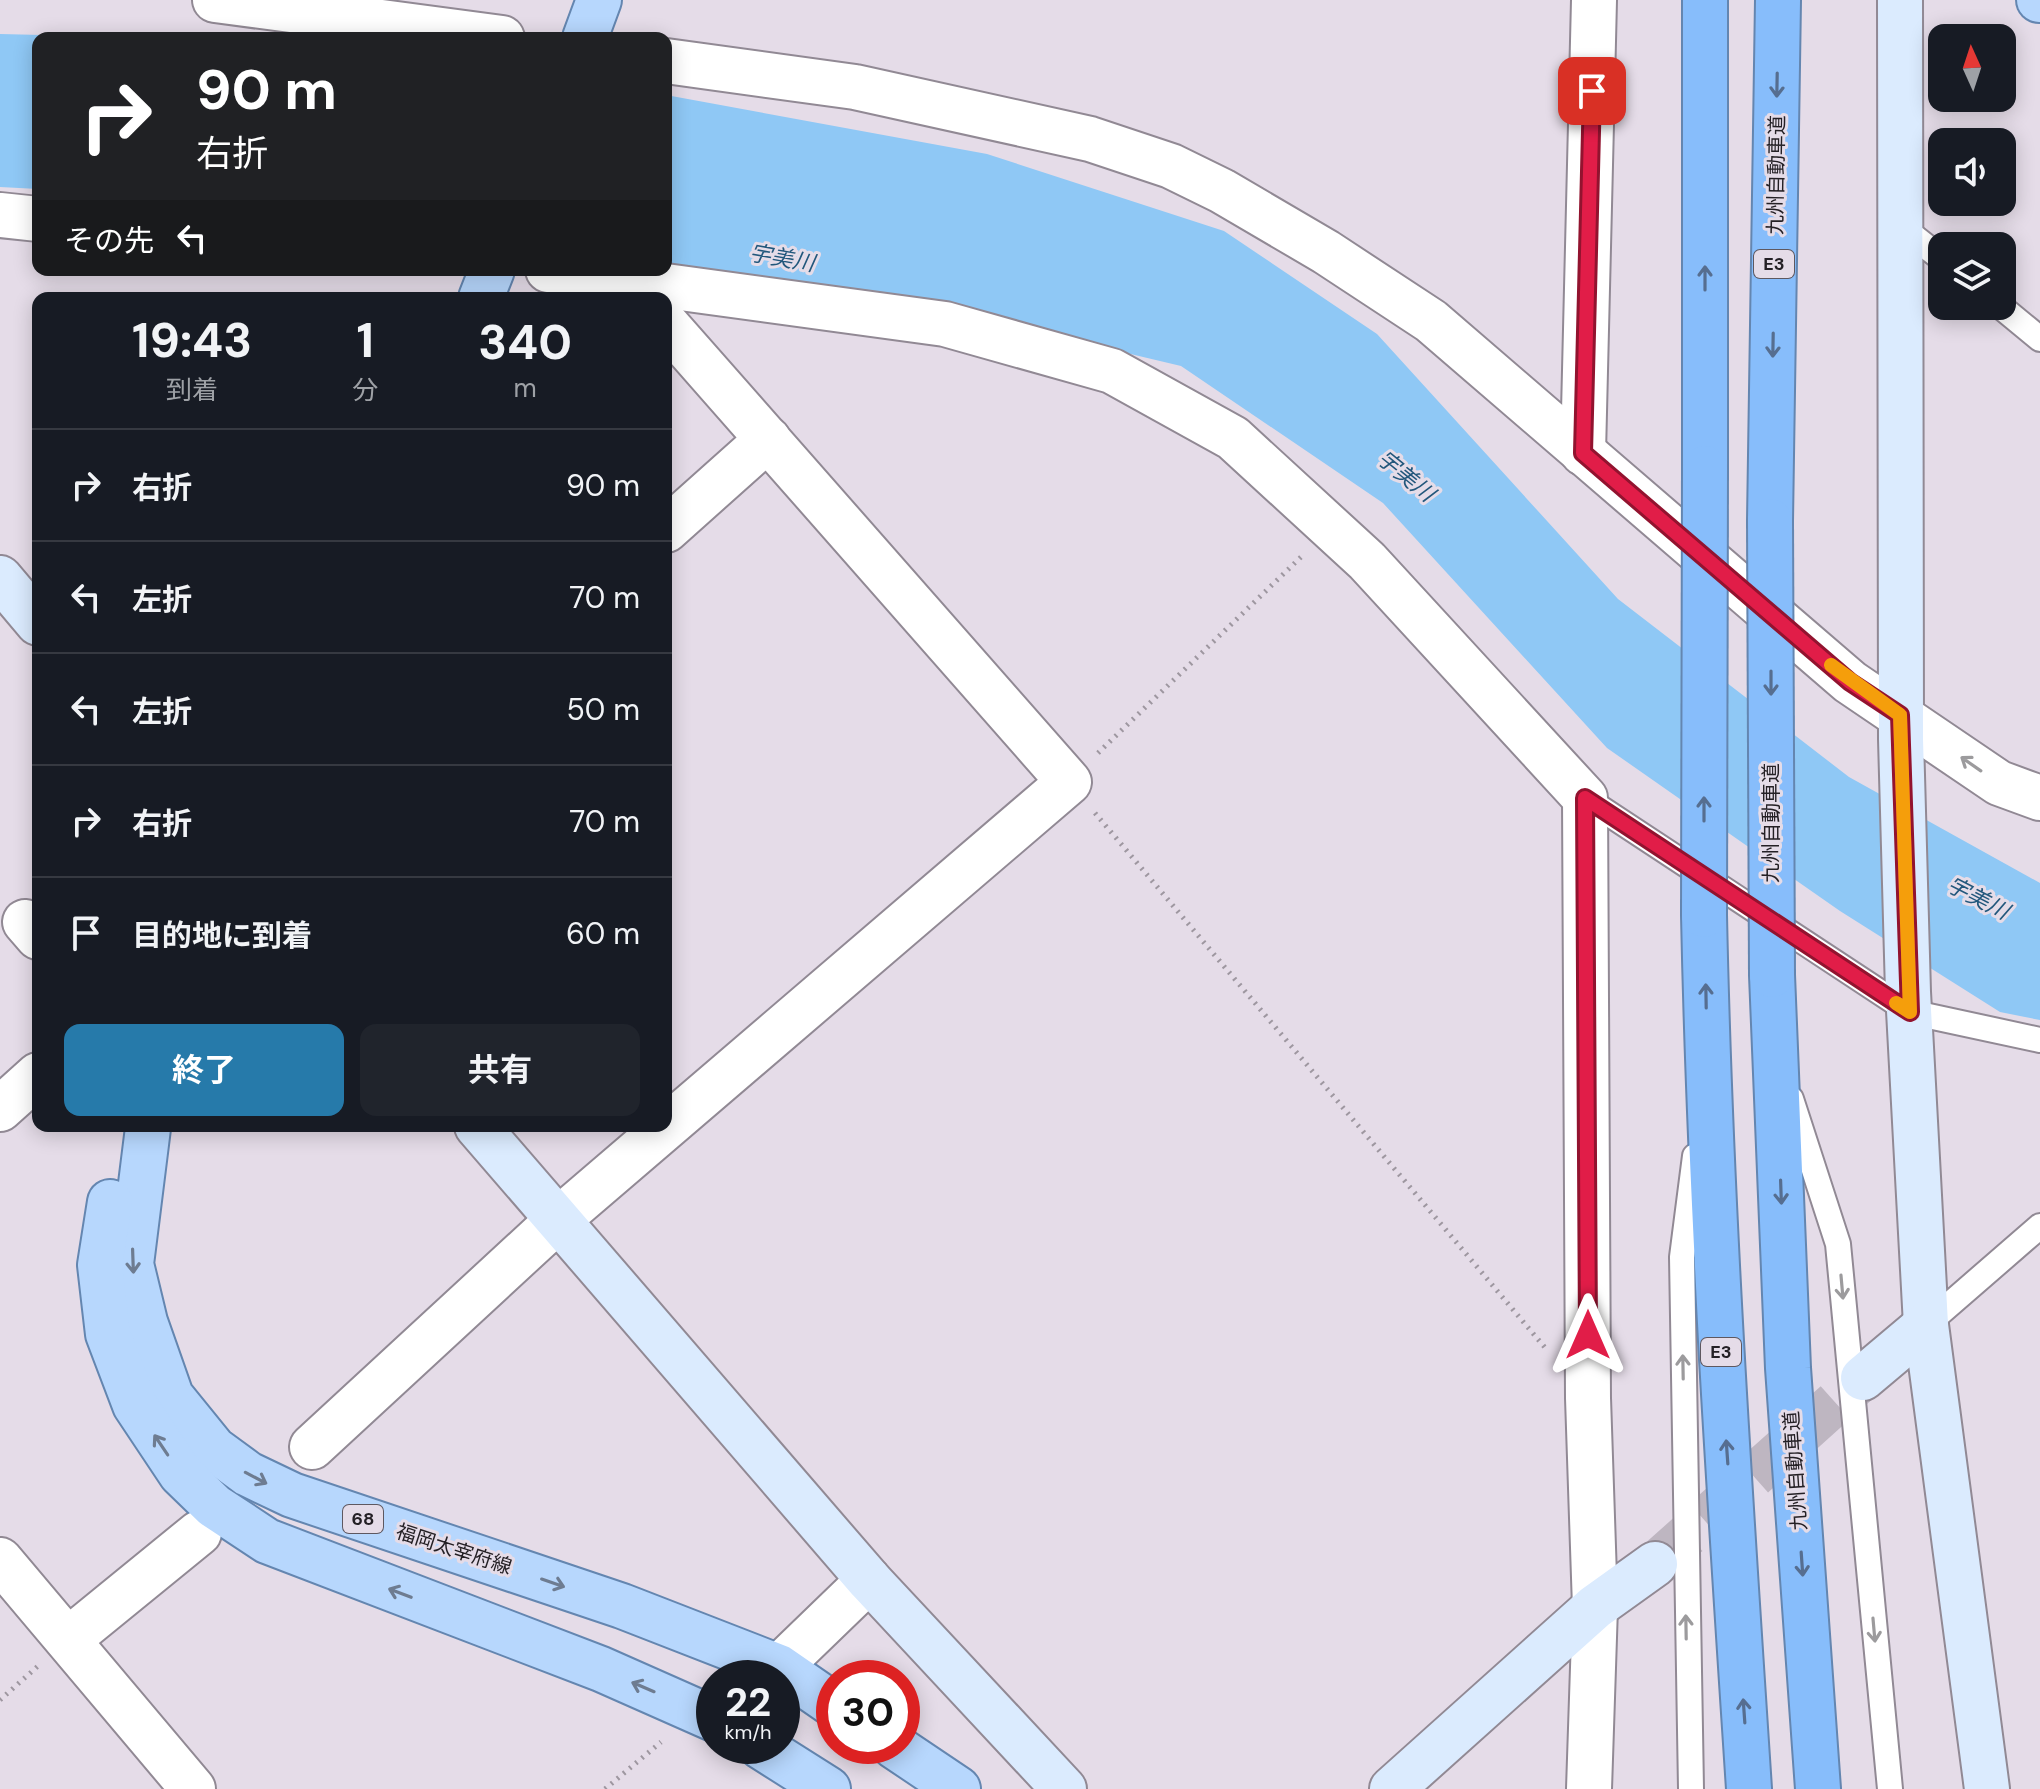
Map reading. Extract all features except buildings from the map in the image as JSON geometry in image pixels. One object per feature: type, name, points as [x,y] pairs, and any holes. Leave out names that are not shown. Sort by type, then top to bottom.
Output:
[{"type":"highway","name":"E3","points":[[1705,0],[1704,915],[1707,1065],[1749,1789]]},
{"type":"highway","name":"九州自動車道","points":[[1778,4],[1770,521],[1772,975],[1788,1368],[1818,1789]]},
{"type":"main road","points":[[587,32],[599,0]]},
{"type":"main road","name":"福岡太宰府線","points":[[146,1132],[111,1192],[100,1265],[108,1334],[135,1405],[181,1474],[214,1506],[267,1541],[696,1710]]},
{"type":"main road","name":"福岡太宰府線","points":[[148,1132],[131,1264],[145,1322],[171,1396],[214,1449],[248,1474],[292,1495],[622,1606],[761,1660]]},
{"type":"main road","points":[[920,1763],[958,1789]]},
{"type":"main road","points":[[788,1764],[828,1789]]},
{"type":"street","points":[[215,0],[457,32]]},
{"type":"street","points":[[1583,453],[1594,0]]},
{"type":"street","points":[[1900,0],[1900,727],[1909,1002],[1926,1325],[1987,1789]]},
{"type":"street","points":[[672,62],[855,87],[1090,139],[1171,166],[1222,191],[1326,252],[1431,321],[1900,727],[1999,783],[2040,798]]},
{"type":"street","points":[[0,215],[32,218]]},
{"type":"street","points":[[592,276],[945,324],[1112,371],[1233,438],[1367,561],[1585,798],[1588,1398],[1595,1607],[1589,1789]]},
{"type":"street","points":[[672,331],[1069,782],[672,1122]]},
{"type":"street","points":[[672,525],[768,439]]},
{"type":"street","points":[[0,578],[32,616]]},
{"type":"street","points":[[0,1109],[32,1080]]},
{"type":"street","points":[[482,1132],[869,1580],[1064,1789]]},
{"type":"street","points":[[312,1447],[559,1219],[661,1132]]},
{"type":"street","points":[[1863,1378],[1926,1325]]},
{"type":"street","points":[[69,1639],[199,1533]]},
{"type":"street","points":[[0,1560],[193,1789]]},
{"type":"street","points":[[1392,1789],[1595,1607],[1655,1564]]},
{"type":"street","points":[[786,1660],[869,1580]]},
{"type":"lane","points":[[1899,225],[1928,248]]},
{"type":"lane","points":[[2016,319],[2040,339]]},
{"type":"lane","points":[[1585,798],[1909,1002],[2040,1040]]},
{"type":"lane","points":[[1775,1051],[1838,1244],[1890,1789]]},
{"type":"lane","points":[[1691,1789],[1682,1257],[1707,1065]]},
{"type":"lane","points":[[1926,1325],[2040,1226]]},
{"type":"path","points":[[1306,551],[1069,782],[1588,1398]]},
{"type":"path","points":[[605,1789],[696,1721]]},
{"type":"water","points":[[0,34],[32,35],[32,189],[0,187]]},
{"type":"water","name":"宇美川","points":[[672,96],[987,154],[1224,231],[1377,334],[1618,599],[1849,777],[2040,883],[2040,1020],[2000,1012],[1840,911],[1607,748],[1383,503],[1181,366],[899,299],[672,264]]},
{"type":"tunnel","points":[[1655,1564],[1863,1378]]},
{"type":"slow traffic","points":[[1831,665],[1850,682],[1900,715],[1910,1012],[1896,1003]]},
{"type":"route","points":[[1588,1335],[1585,798],[1910,1012],[1900,715],[1850,682],[1583,453],[1592,91]]}]
